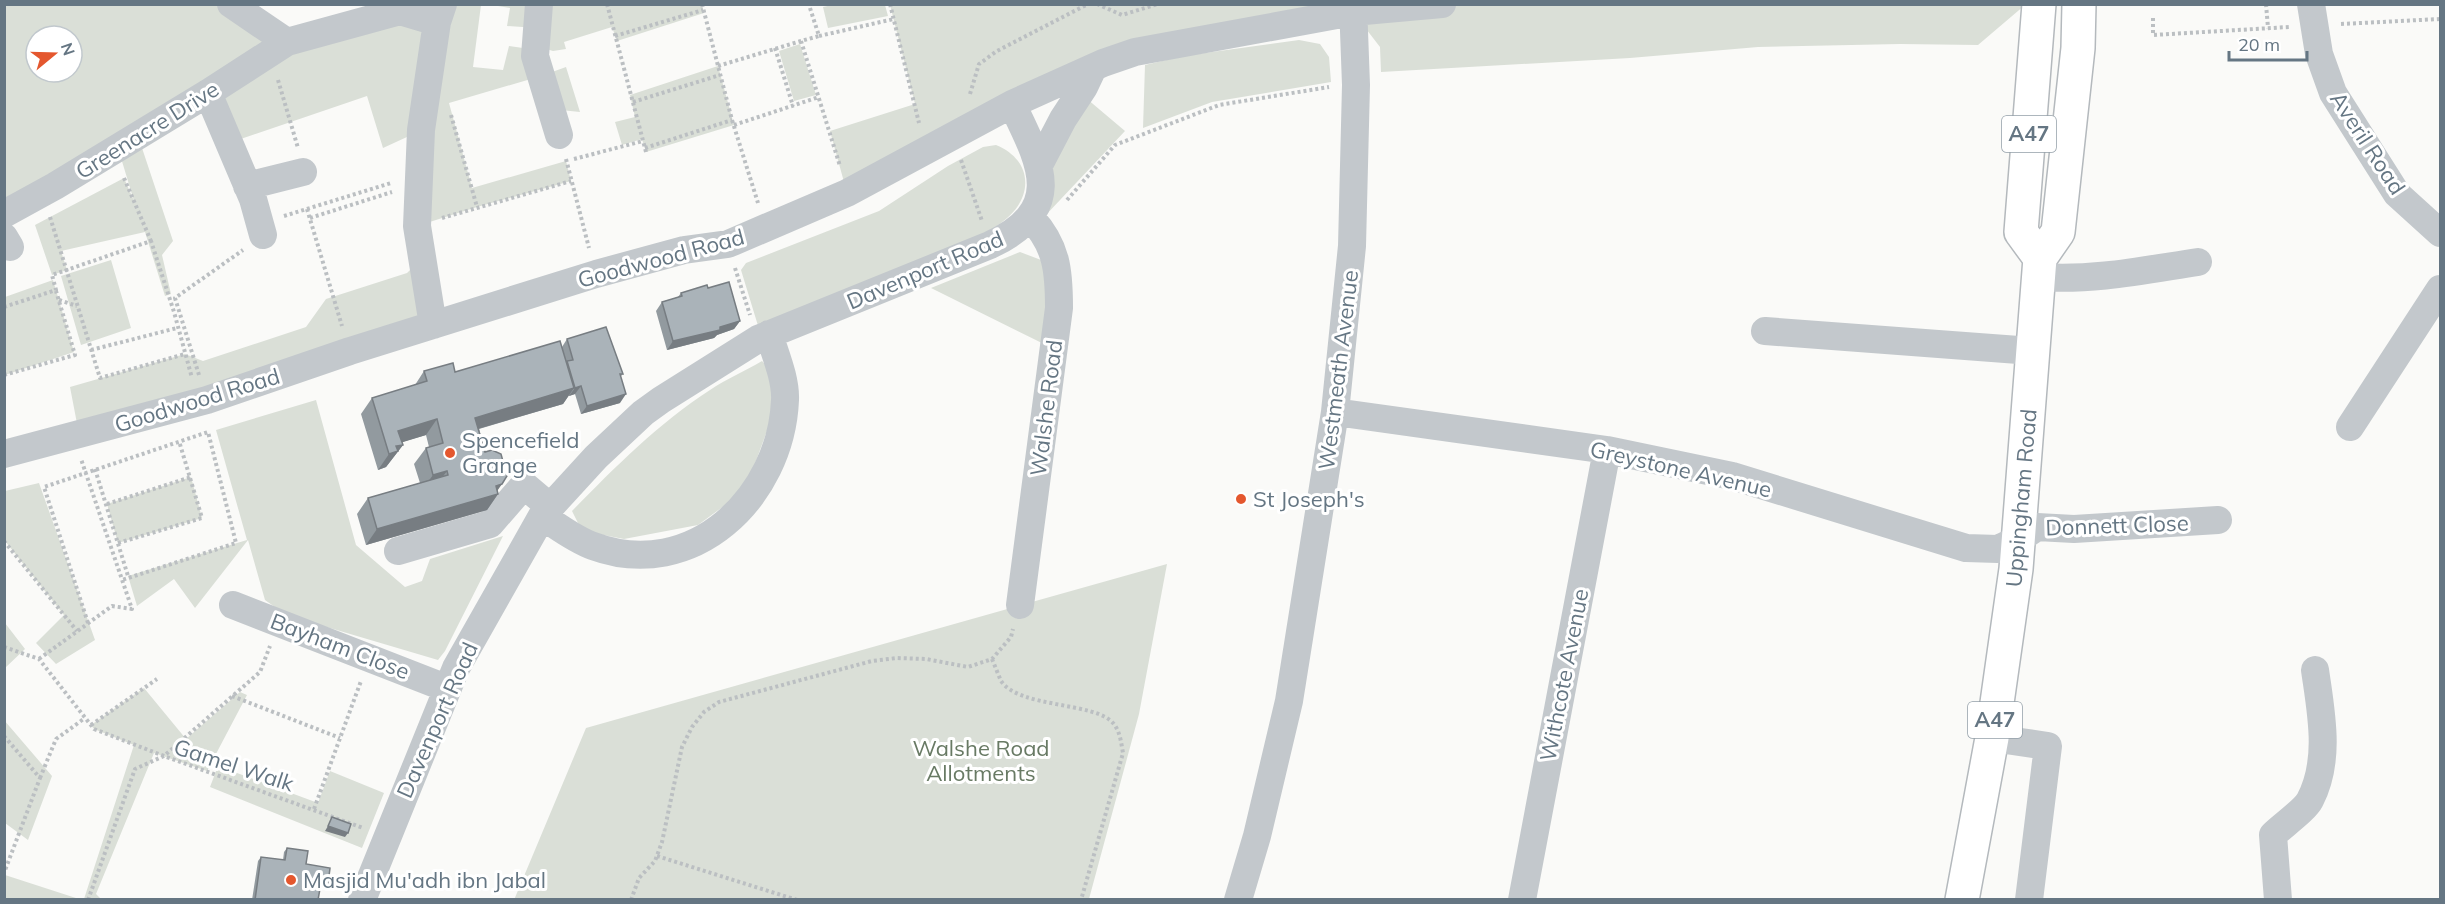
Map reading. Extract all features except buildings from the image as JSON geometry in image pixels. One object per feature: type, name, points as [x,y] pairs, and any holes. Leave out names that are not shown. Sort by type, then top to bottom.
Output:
[{"type":"highway","name":"A47","points":[[2039,4],[2021,232],[2040,267]]},
{"type":"highway","name":"Uppingham Road","points":[[1962,900],[2005,654],[2019,539],[2040,267],[2058,232],[2078,48],[2079,4]]},
{"type":"street","points":[[231,4],[278,48]]},
{"type":"street","points":[[539,4],[535,56],[563,148]]},
{"type":"street","name":"Goodwood Road","points":[[4,453],[203,401],[350,351],[596,274],[684,250],[728,244],[847,193],[1012,104],[1135,52],[1353,8],[1442,4]]},
{"type":"street","name":"Averil Road","points":[[2311,4],[2319,54],[2333,93],[2397,194],[2440,233]]},
{"type":"street","name":"Westmeath Avenue","points":[[1238,900],[1257,836],[1289,701],[1335,412],[1352,246],[1356,85],[1353,8]]},
{"type":"street","name":"Greenacre Drive","points":[[4,213],[43,193],[278,48],[400,11],[440,13]]},
{"type":"street","points":[[433,325],[417,226],[421,130],[440,13]]},
{"type":"street","points":[[1039,165],[1093,68]]},
{"type":"street","points":[[208,93],[247,186],[261,229]]},
{"type":"street","points":[[1012,104],[1039,165],[1041,181],[1036,223]]},
{"type":"street","points":[[247,186],[303,172]]},
{"type":"street","name":"Davenport Road","points":[[362,900],[446,688],[546,511],[596,457],[644,413],[702,372],[763,337],[990,245],[1036,223]]},
{"type":"street","name":"Walshe Road","points":[[1020,605],[1059,308],[1059,279],[1054,254],[1036,223]]},
{"type":"street","points":[[2040,267],[2066,279],[2104,276],[2198,262]]},
{"type":"street","points":[[2350,427],[2440,289]]},
{"type":"street","points":[[1765,332],[2032,351]]},
{"type":"street","points":[[398,551],[490,524],[524,485],[546,511],[575,538],[594,547],[637,554],[658,553],[678,548],[717,531],[732,519],[755,494],[781,432],[785,398],[763,337]]},
{"type":"street","name":"Greystone Avenue","points":[[1335,412],[1607,450],[1732,476],[1966,548],[1998,549],[2019,539]]},
{"type":"street","name":"Withcote Avenue","points":[[1522,900],[1607,450]]},
{"type":"street","name":"Donnett Close","points":[[2019,539],[2037,527],[2074,529],[2218,520]]},
{"type":"street","name":"Bayham Close","points":[[233,604],[446,688]]},
{"type":"street","points":[[2278,900],[2273,835],[2310,801],[2322,760],[2321,714],[2315,670]]},
{"type":"street","points":[[1992,738],[2048,746],[2029,900]]},
{"type":"path","points":[[607,4],[645,150],[819,97]]},
{"type":"path","points":[[890,4],[915,104],[923,152]]},
{"type":"path","points":[[964,99],[971,94],[979,64],[997,51],[1088,4]]},
{"type":"path","points":[[1097,4],[1122,15],[1158,4]]},
{"type":"path","points":[[2266,4],[2268,28]]},
{"type":"path","points":[[615,36],[703,7],[733,123],[766,228]]},
{"type":"path","points":[[810,8],[819,36]]},
{"type":"path","points":[[718,66],[801,40],[894,19]]},
{"type":"path","points":[[801,40],[847,193]]},
{"type":"path","points":[[278,48],[310,208],[310,218],[350,351]]},
{"type":"path","points":[[775,48],[793,106]]},
{"type":"path","points":[[633,102],[720,75]]},
{"type":"path","points":[[1036,223],[1115,145],[1219,105],[1319,87],[1356,85]]},
{"type":"path","points":[[451,114],[477,207]]},
{"type":"path","points":[[953,136],[990,245]]},
{"type":"path","points":[[596,274],[563,148],[643,141]]},
{"type":"path","points":[[124,178],[177,311],[203,401]]},
{"type":"path","points":[[203,401],[177,328],[175,298],[261,229],[310,208],[419,178]]},
{"type":"path","points":[[310,218],[419,178]]},
{"type":"path","points":[[417,226],[571,180]]},
{"type":"path","points":[[43,193],[100,378],[185,354]]},
{"type":"path","points":[[4,375],[75,355],[52,275],[151,241]]},
{"type":"path","points":[[728,244],[763,337]]},
{"type":"path","points":[[4,307],[56,290]]},
{"type":"path","points":[[58,300],[78,306]]},
{"type":"path","points":[[91,350],[177,328]]},
{"type":"path","points":[[118,543],[202,518],[170,410]]},
{"type":"path","points":[[88,623],[44,487],[208,432],[236,543],[122,580]]},
{"type":"path","points":[[39,659],[112,606],[132,609],[73,436]]},
{"type":"path","points":[[95,469],[128,576]]},
{"type":"path","points":[[107,504],[191,477]]},
{"type":"path","points":[[4,541],[77,631]]},
{"type":"path","points":[[631,900],[639,878],[657,856],[682,747],[692,727],[704,712],[719,702],[872,661],[897,658],[926,659],[968,667],[992,659],[1011,637],[1020,605]]},
{"type":"path","points":[[4,647],[39,659],[94,729],[164,756],[260,672],[279,622]]},
{"type":"path","points":[[314,809],[369,658]]},
{"type":"path","points":[[992,659],[1002,682],[1018,694],[1094,713],[1112,721],[1120,736],[1122,753],[1081,900]]},
{"type":"path","points":[[91,725],[157,680]]},
{"type":"path","points":[[232,696],[340,738]]},
{"type":"path","points":[[4,873],[56,739],[85,718]]},
{"type":"path","points":[[4,736],[40,778]]},
{"type":"path","name":"Gamel Walk","points":[[88,900],[135,769],[164,756],[386,837]]},
{"type":"path","points":[[657,856],[797,900]]},
{"type":"green space","points":[[702,4],[704,13],[617,41],[612,27],[564,42],[566,49],[553,51],[536,46],[537,28],[507,26],[510,8],[492,5]]},
{"type":"green space","points":[[5,5],[231,5],[287,42],[443,5],[481,5],[473,67],[503,70],[509,46],[523,48],[541,76],[449,103],[472,188],[566,161],[571,181],[417,226],[420,131],[383,148],[367,96],[229,143],[208,94],[138,136],[173,241],[162,255],[171,294],[165,296],[145,232],[61,251],[67,270],[52,275],[35,225],[124,178],[134,201],[118,148],[5,214]]},
{"type":"green space","points":[[885,5],[888,16],[828,28],[823,7]]},
{"type":"green space","points":[[890,5],[2025,5],[1978,45],[1758,47],[1630,58],[1381,72],[1380,47],[1353,12],[1139,44],[847,193],[830,131],[915,104]]},
{"type":"green space","points":[[1299,40],[1320,44],[1329,57],[1331,82],[1212,102],[1143,128],[1145,65],[1183,56]]},
{"type":"green space","points":[[800,44],[816,95],[794,101],[779,51]]},
{"type":"green space","points":[[718,66],[734,125],[646,152],[642,139],[622,145],[615,122],[635,117],[630,95]]},
{"type":"green space","points":[[566,67],[580,112],[551,109],[541,76]]},
{"type":"green space","points":[[1080,93],[1125,131],[1044,217],[1057,143]]},
{"type":"green space","points":[[996,145],[1008,151],[1016,159],[1025,178],[1022,199],[1015,210],[1003,221],[983,235],[759,329],[741,270],[746,263],[879,211],[948,166],[983,147]]},
{"type":"green space","points":[[1020,252],[1057,266],[1050,347],[931,288]]},
{"type":"green space","points":[[422,258],[433,325],[79,434],[70,387],[185,354],[203,361],[306,327],[326,299],[407,273]]},
{"type":"green space","points":[[111,260],[131,328],[81,345],[61,276]]},
{"type":"green space","points":[[53,280],[74,352],[5,375],[5,297]]},
{"type":"green space","points":[[762,361],[771,371],[772,417],[749,480],[728,503],[698,525],[624,539],[588,532],[578,523],[572,511],[655,431],[722,382]]},
{"type":"green space","points":[[316,400],[356,545],[405,587],[422,581],[430,559],[503,536],[445,651],[438,660],[286,615],[265,600],[248,540],[195,608],[174,579],[137,606],[128,576],[247,540],[216,430]]},
{"type":"green space","points":[[191,477],[202,518],[118,543],[107,504]]},
{"type":"green space","points":[[39,483],[95,640],[56,664],[36,643],[64,615],[5,541],[5,491]]},
{"type":"green space","name":"Walshe Road Allotments","points":[[1167,564],[1139,714],[1089,899],[514,900],[586,728]]},
{"type":"green space","points":[[5,623],[25,649],[5,668]]},
{"type":"green space","points":[[144,688],[186,739],[240,692],[247,695],[207,771],[154,753],[96,894],[101,899],[84,899],[134,745],[94,729],[91,725]]},
{"type":"green space","points":[[4,720],[52,776],[28,840],[5,823]]},
{"type":"green space","points":[[218,766],[318,803],[330,771],[384,793],[362,848],[210,787]]},
{"type":"green space","points":[[5,875],[79,899],[5,899]]},
{"type":"place","name":"Spencefield Grange","points":[[450,453]]},
{"type":"place","name":"St Joseph's","points":[[1241,499]]},
{"type":"place","name":"Masjid Mu'adh ibn Jabal","points":[[291,880]]}]
